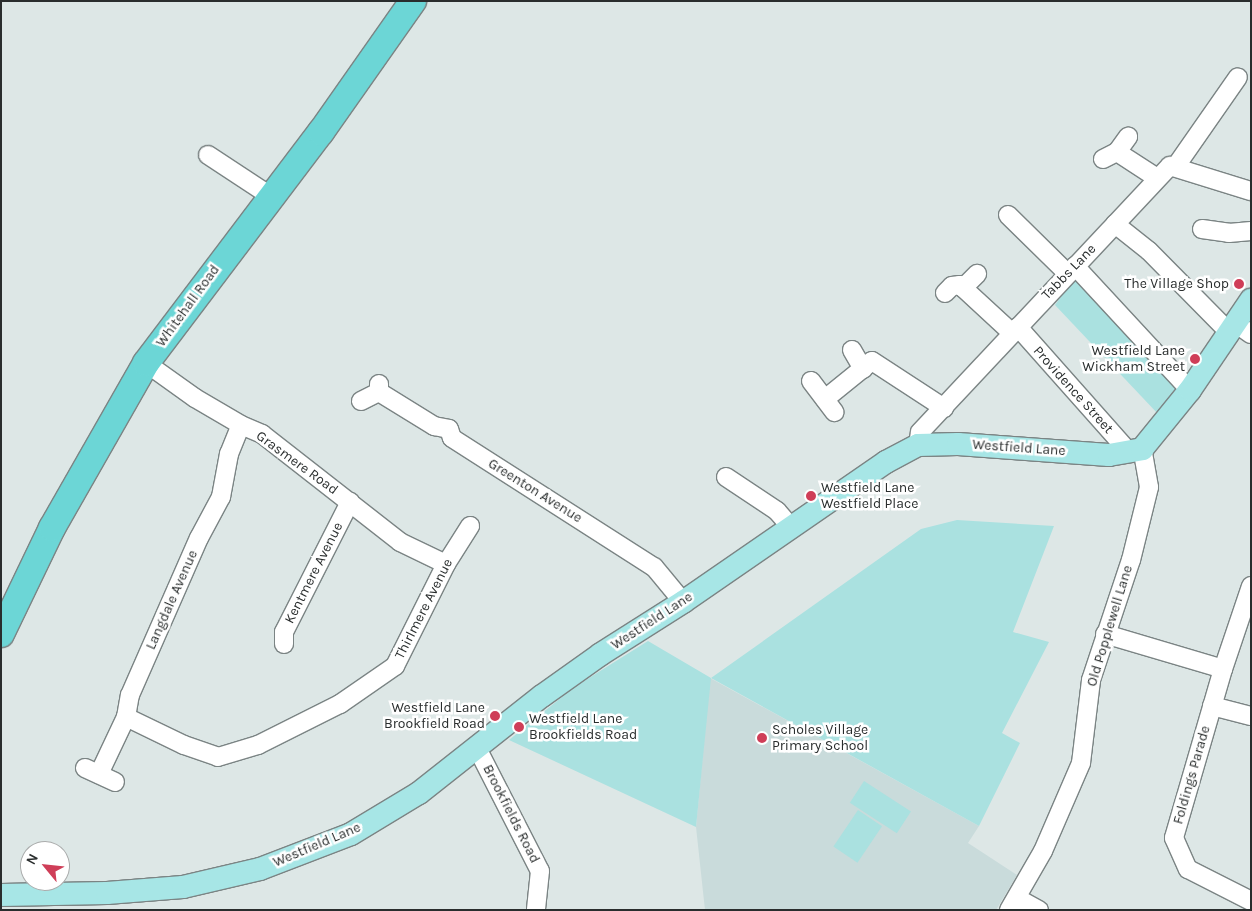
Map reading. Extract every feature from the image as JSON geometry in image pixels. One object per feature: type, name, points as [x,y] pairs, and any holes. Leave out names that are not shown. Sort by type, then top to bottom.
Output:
[{"type":"highway","name":"Whitehall Road","points":[[1,634],[52,528],[146,363],[322,132],[413,1]]},
{"type":"main road","points":[[1135,450],[1190,390],[1238,330],[1251,300]]},
{"type":"main road","name":"Westfield Lane","points":[[1,895],[107,893],[183,887],[260,869],[350,834],[418,793],[542,696],[601,654],[683,602],[886,462],[918,445],[958,444],[1110,455],[1135,450]]},
{"type":"street","points":[[1238,78],[1176,166],[1251,191]]},
{"type":"street","points":[[1128,136],[1110,156],[1157,178]]},
{"type":"street","points":[[208,155],[272,197]]},
{"type":"street","name":"Tabbs Lane","points":[[918,445],[920,432],[1157,178],[1170,166],[1176,166]]},
{"type":"street","points":[[1008,215],[1072,270],[1190,390]]},
{"type":"street","points":[[1115,224],[1149,251],[1238,330]]},
{"type":"street","points":[[1202,229],[1229,233],[1251,231]]},
{"type":"street","name":"Providence Street","points":[[977,274],[956,289],[1015,330],[1135,450]]},
{"type":"street","points":[[852,350],[863,368]]},
{"type":"street","points":[[811,381],[830,406],[863,368],[872,361],[944,408]]},
{"type":"street","name":"Grasmere Road","points":[[146,363],[195,398],[241,425],[262,434],[400,542],[446,564]]},
{"type":"street","name":"Greenton Avenue","points":[[361,401],[379,388],[434,426],[449,429],[452,438],[654,567],[683,602]]},
{"type":"street","name":"Langdale Avenue","points":[[100,775],[126,717],[130,695],[199,538],[221,497],[229,454],[241,425]]},
{"type":"street","name":"Old Popplewell Lane","points":[[1013,904],[1043,851],[1081,763],[1091,680],[1104,634],[1130,560],[1149,487],[1135,450]]},
{"type":"street","points":[[726,476],[777,511],[792,528]]},
{"type":"street","name":"Kentmere Avenue","points":[[284,644],[284,632],[350,502]]},
{"type":"street","name":"Thirlmere Avenue","points":[[126,717],[184,745],[218,757],[258,745],[340,704],[395,666],[446,564],[470,526]]},
{"type":"street","name":"Foldings Parade","points":[[1251,586],[1223,669],[1174,838],[1188,869],[1251,901]]},
{"type":"street","points":[[1104,634],[1223,669]]},
{"type":"street","points":[[1212,706],[1251,716]]},
{"type":"street","name":"Brookfields Road","points":[[477,748],[540,871],[536,910]]},
{"type":"street","points":[[1013,904],[1039,910]]},
{"type":"shaded area","points":[[1074,278],[1180,386],[1159,415],[1055,305]]},
{"type":"shaded area","points":[[957,520],[1054,526],[1013,632],[1049,642],[1002,733],[1020,743],[979,826],[711,678],[921,529]]},
{"type":"shaded area","points":[[648,641],[711,678],[696,827],[509,740],[573,688]]},
{"type":"shaded area","name":"Scholes Village Primary School","points":[[710,678],[979,826],[968,843],[1017,875],[996,910],[705,910],[696,827]]},
{"type":"shaded area","points":[[864,781],[911,811],[897,833],[850,803]]},
{"type":"shaded area","points":[[858,810],[882,826],[857,863],[833,846]]},
{"type":"place","name":"The Village Shop","points":[[1239,284]]},
{"type":"place","name":"Westfield Lane Wickham Street","points":[[1195,359]]},
{"type":"place","name":"Westfield Lane Westfield Place","points":[[811,496]]},
{"type":"place","name":"Westfield Lane Brookfield Road","points":[[495,716]]},
{"type":"place","name":"Westfield Lane Brookfields Road","points":[[519,727]]},
{"type":"place","name":"Scholes Village Primary School","points":[[762,738]]}]
